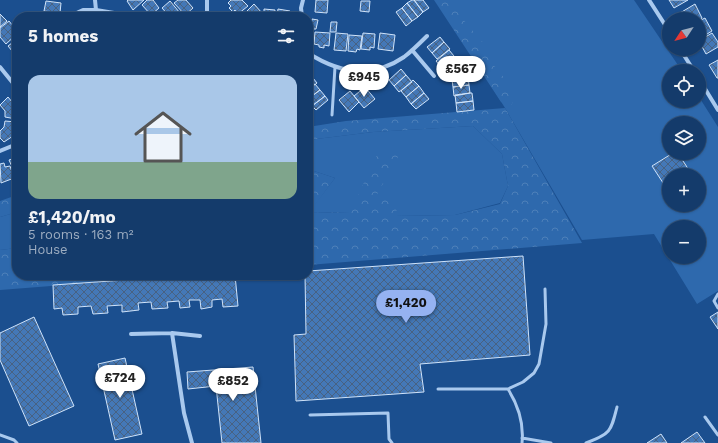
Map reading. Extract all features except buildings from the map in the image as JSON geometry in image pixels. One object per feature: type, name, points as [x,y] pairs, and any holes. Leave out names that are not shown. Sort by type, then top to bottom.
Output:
[{"type":"street","points":[[95,0],[96,10]]},
{"type":"street","points":[[207,0],[207,12]]},
{"type":"street","points":[[301,12],[303,0]]},
{"type":"street","points":[[650,0],[662,20]]},
{"type":"street","points":[[79,12],[83,10],[108,12]]},
{"type":"street","points":[[313,56],[335,67],[357,72],[377,69],[391,64],[403,57],[427,36]]},
{"type":"street","points":[[412,50],[434,76]]},
{"type":"street","points":[[0,68],[12,82]]},
{"type":"street","points":[[706,90],[718,110]]},
{"type":"street","points":[[0,151],[12,146]]},
{"type":"street","points":[[172,333],[184,413],[192,443]]},
{"type":"street","points":[[131,334],[172,333],[200,336]]},
{"type":"lane","points":[[332,115],[335,67]]},
{"type":"lane","points":[[438,389],[508,389],[524,382],[534,373],[539,364],[546,324],[545,289]]},
{"type":"lane","points":[[718,294],[714,301],[718,308]]},
{"type":"lane","points":[[508,389],[516,402],[520,416],[522,443]]},
{"type":"lane","points":[[586,443],[603,437],[612,427],[617,407]]},
{"type":"lane","points":[[310,415],[388,413],[389,439],[387,443]]},
{"type":"lane","points":[[705,417],[718,435]]},
{"type":"lane","points":[[0,435],[14,440],[17,443]]},
{"type":"lane","points":[[522,438],[551,443]]},
{"type":"lane","points":[[389,439],[392,443]]},
{"type":"green space","points":[[434,0],[454,0],[462,18],[486,46],[492,63],[505,79],[514,99],[511,106],[501,102]]},
{"type":"green space","points":[[438,0],[634,0],[662,41],[662,56],[672,56],[677,64],[662,64],[662,108],[706,108],[718,127],[718,291],[697,304],[672,264],[706,264],[706,220],[662,220],[662,247],[654,234],[582,240],[505,108]]},
{"type":"green space","points":[[505,108],[582,243],[313,265],[313,213],[350,212],[379,151],[399,155],[375,198],[395,197],[397,216],[455,215],[500,204],[508,186],[502,154],[473,126],[373,132],[313,139],[313,126],[346,121]]},
{"type":"green space","points":[[473,126],[502,154],[508,186],[500,203],[455,215],[397,216],[350,212],[313,213],[313,207],[335,178],[313,171],[313,139],[373,132]]},
{"type":"green space","points":[[313,171],[335,178],[313,208]]},
{"type":"green space","points":[[12,197],[12,213],[0,217],[0,201]]},
{"type":"green space","points":[[12,213],[12,249],[0,250],[0,217]]},
{"type":"green space","points":[[12,249],[12,280],[127,280],[0,290],[0,250]]}]
